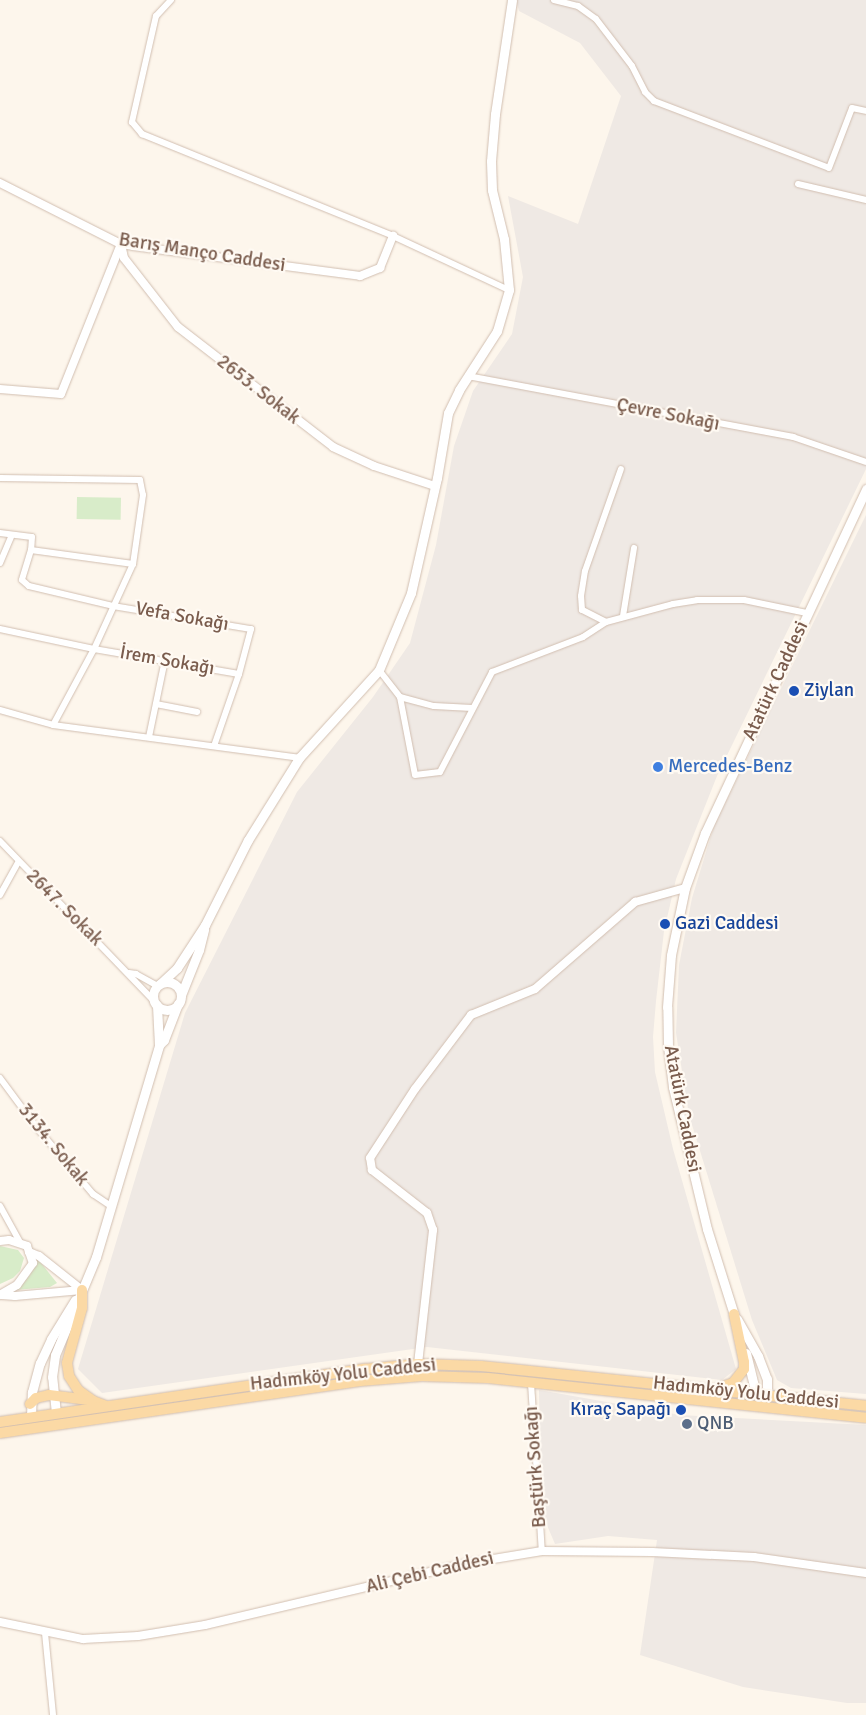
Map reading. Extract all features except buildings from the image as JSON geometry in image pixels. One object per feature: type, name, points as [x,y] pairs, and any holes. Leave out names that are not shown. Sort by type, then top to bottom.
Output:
[{"type":"main road","points":[[82,1290],[43,1356],[35,1377],[30,1404],[31,1417],[40,1428],[56,1413],[52,1377],[55,1355],[96,1257],[158,1045],[154,993],[159,984],[177,968],[205,925],[248,840],[299,758],[379,670],[411,592],[435,486],[448,413],[459,390],[497,331],[509,290],[504,239],[492,190],[491,161],[495,114],[512,0]]},
{"type":"main road","name":"Atatürk Caddesi","points":[[760,1399],[707,1229],[673,1086],[668,1046],[667,1007],[671,954],[685,888],[705,833],[866,489]]},
{"type":"main road","points":[[158,1045],[164,1040],[199,950],[205,925]]},
{"type":"main road","points":[[159,984],[174,984],[179,1000]]},
{"type":"main road","points":[[156,1003],[170,1009],[179,1000]]},
{"type":"main road","points":[[82,1290],[82,1308],[70,1353],[68,1369],[72,1384],[93,1400],[107,1406]]},
{"type":"main road","points":[[711,1390],[733,1383],[744,1370],[734,1314]]},
{"type":"main road","name":"Hadımköy Yolu Caddesi","points":[[0,1422],[365,1369],[418,1364],[481,1366],[711,1390],[866,1418]]},
{"type":"main road","name":"Hadımköy Yolu Caddesi","points":[[0,1433],[388,1378],[452,1376],[531,1382],[694,1400],[760,1399],[866,1406]]},
{"type":"main road","points":[[30,1404],[40,1396],[55,1395],[93,1400]]},
{"type":"street","points":[[171,0],[156,16],[134,112],[132,122],[142,134],[394,236],[509,290]]},
{"type":"street","points":[[554,0],[579,3],[596,19],[632,66],[645,92],[654,100],[829,168],[852,108],[866,110]]},
{"type":"street","name":"Barış Manço Caddesi","points":[[0,183],[121,244],[360,276],[380,268],[394,236]]},
{"type":"street","points":[[798,184],[866,200]]},
{"type":"street","points":[[0,390],[62,394],[121,244]]},
{"type":"street","name":"2653. Sokak","points":[[121,244],[124,258],[178,327],[333,447],[374,466],[435,486]]},
{"type":"street","name":"Çevre Sokağı","points":[[468,376],[793,437],[866,462]]},
{"type":"street","points":[[606,622],[582,610],[581,596],[585,571],[621,469]]},
{"type":"street","points":[[0,478],[140,480],[143,495],[133,564],[94,649],[53,725]]},
{"type":"street","points":[[0,533],[32,537],[31,550],[133,564]]},
{"type":"street","points":[[0,563],[12,536]]},
{"type":"street","points":[[622,616],[634,548]]},
{"type":"street","name":"Vefa Sokağı","points":[[31,550],[22,580],[29,586],[113,606],[251,629],[239,674]]},
{"type":"street","points":[[379,670],[400,697],[415,776],[440,772],[492,672],[583,637],[606,622],[622,616],[697,600],[744,600],[807,613]]},
{"type":"street","name":"İrem Sokağı","points":[[0,629],[94,649],[239,674]]},
{"type":"street","points":[[149,737],[165,660]]},
{"type":"street","points":[[214,746],[239,674]]},
{"type":"street","points":[[400,697],[434,706],[472,708]]},
{"type":"street","points":[[156,704],[197,712]]},
{"type":"street","points":[[0,710],[53,725],[299,758]]},
{"type":"street","name":"2647. Sokak","points":[[0,841],[18,862],[129,973],[137,986],[156,1003]]},
{"type":"street","points":[[0,895],[18,862]]},
{"type":"street","points":[[418,1364],[433,1230],[427,1213],[372,1170],[370,1158],[415,1089],[471,1015],[535,989],[635,902],[685,888]]},
{"type":"street","points":[[129,973],[159,984]]},
{"type":"street","name":"3134. Sokak","points":[[0,1078],[37,1128],[93,1194],[111,1206]]},
{"type":"street","points":[[0,1206],[21,1244]]},
{"type":"street","points":[[0,1241],[9,1240],[27,1246],[32,1263],[26,1275],[17,1286],[1,1295]]},
{"type":"street","points":[[29,1252],[39,1256],[82,1290]]},
{"type":"street","points":[[1,1295],[14,1296],[82,1290]]},
{"type":"street","name":"Baştürk Sokağı","points":[[531,1382],[542,1551]]},
{"type":"street","name":"Ali Çebi Caddesi","points":[[0,1622],[45,1633],[83,1639],[103,1639],[205,1625],[463,1564],[542,1551],[652,1552],[754,1557],[866,1573]]},
{"type":"street","points":[[45,1633],[53,1715]]},
{"type":"shaded area","points":[[516,0],[866,0],[866,469],[717,776],[676,879],[664,931],[656,1001],[653,1037],[655,1072],[673,1149],[736,1369],[722,1380],[427,1347],[102,1393],[78,1369],[185,1013],[297,792],[373,697],[410,643],[436,545],[454,446],[473,391],[512,334],[523,277],[508,196],[578,224],[621,96],[580,43],[519,11]]},
{"type":"shaded area","points":[[866,515],[866,1394],[791,1388],[777,1380],[752,1320],[689,1115],[676,1033],[679,965],[692,898],[714,826]]},
{"type":"shaded area","points":[[539,1390],[680,1415],[866,1425],[866,1703],[847,1703],[743,1687],[640,1655],[657,1540],[608,1536],[555,1544],[541,1511]]},
{"type":"green space","points":[[77,497],[121,498],[121,520],[77,519]]},
{"type":"green space","points":[[0,1246],[18,1250],[24,1258],[20,1271],[13,1278],[0,1284]]},
{"type":"green space","points":[[37,1258],[57,1283],[50,1287],[15,1290],[30,1275]]},
{"type":"place","name":"Ziylan","points":[[794,691]]},
{"type":"place","name":"Mercedes-Benz","points":[[658,767]]},
{"type":"place","name":"Gazi Caddesi","points":[[665,924]]},
{"type":"place","name":"Kıraç Sapağı","points":[[681,1410]]},
{"type":"place","name":"QNB","points":[[687,1424]]}]
